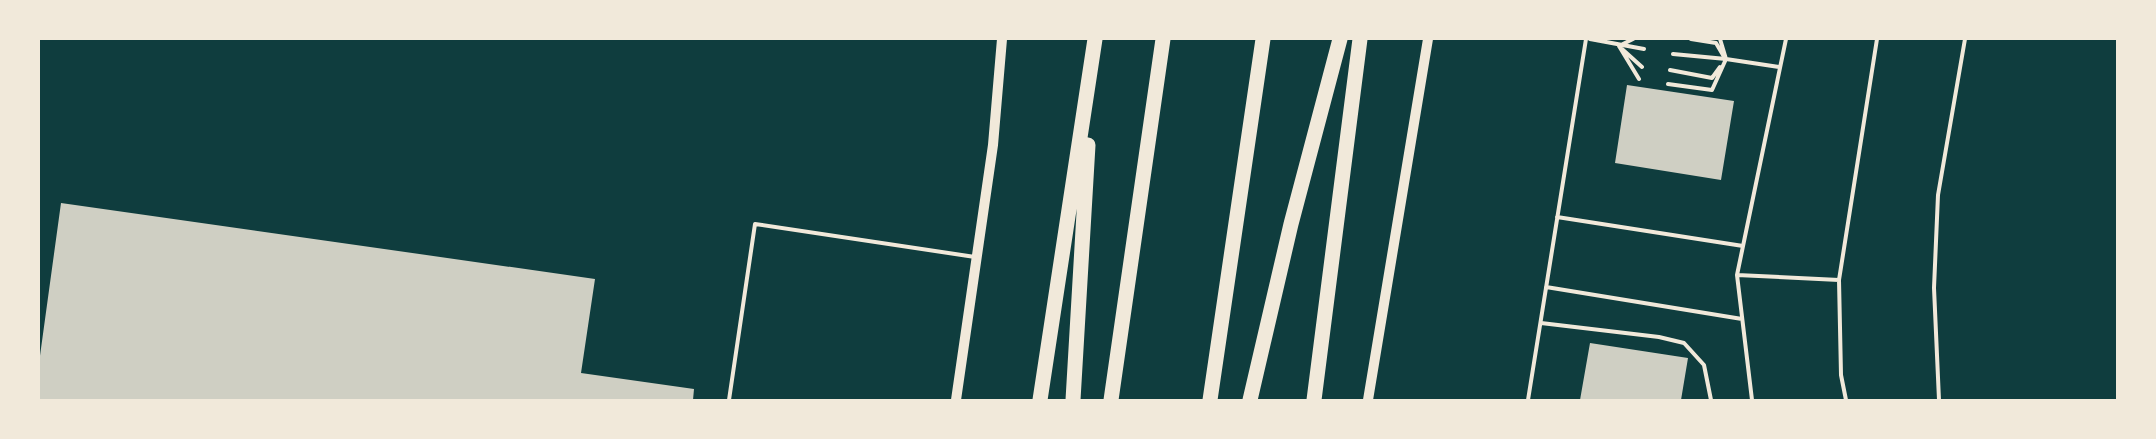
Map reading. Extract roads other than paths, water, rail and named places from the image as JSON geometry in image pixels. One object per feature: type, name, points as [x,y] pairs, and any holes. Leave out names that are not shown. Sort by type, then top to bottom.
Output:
[{"type":"highway","points":[[1040,400],[1094,39]]},
{"type":"highway","points":[[1073,400],[1094,39]]},
{"type":"highway","points":[[1111,400],[1164,39]]},
{"type":"highway","points":[[1210,400],[1263,39]]},
{"type":"highway","points":[[1250,400],[1289,234],[1340,39]]},
{"type":"highway","points":[[1314,400],[1360,39]]},
{"type":"main road","points":[[956,400],[993,144],[1002,39]]},
{"type":"main road","points":[[1368,400],[1428,39]]},
{"type":"lane","points":[[1528,400],[1586,39]]},
{"type":"lane","points":[[1590,39],[1619,46],[1644,49]]},
{"type":"lane","points":[[1619,46],[1624,39]]},
{"type":"lane","points":[[1619,46],[1633,39]]},
{"type":"lane","points":[[1691,39],[1716,43],[1726,59]]},
{"type":"lane","points":[[1668,84],[1712,90],[1726,59],[1720,39]]},
{"type":"lane","points":[[1752,400],[1737,275],[1786,39]]},
{"type":"lane","points":[[1846,400],[1841,375],[1839,280],[1877,39]]},
{"type":"lane","points":[[1939,400],[1934,288],[1938,195],[1965,39]]},
{"type":"lane","points":[[1619,46],[1642,67]]},
{"type":"lane","points":[[1619,46],[1639,79]]},
{"type":"lane","points":[[1673,54],[1779,67]]},
{"type":"lane","points":[[1670,70],[1712,78],[1726,59]]},
{"type":"lane","points":[[1557,217],[1743,246]]},
{"type":"lane","points":[[729,400],[755,224],[976,257]]},
{"type":"lane","points":[[1737,275],[1839,280]]},
{"type":"lane","points":[[1546,287],[1742,319]]},
{"type":"lane","points":[[1541,322],[1684,342],[1704,365],[1711,400]]}]
